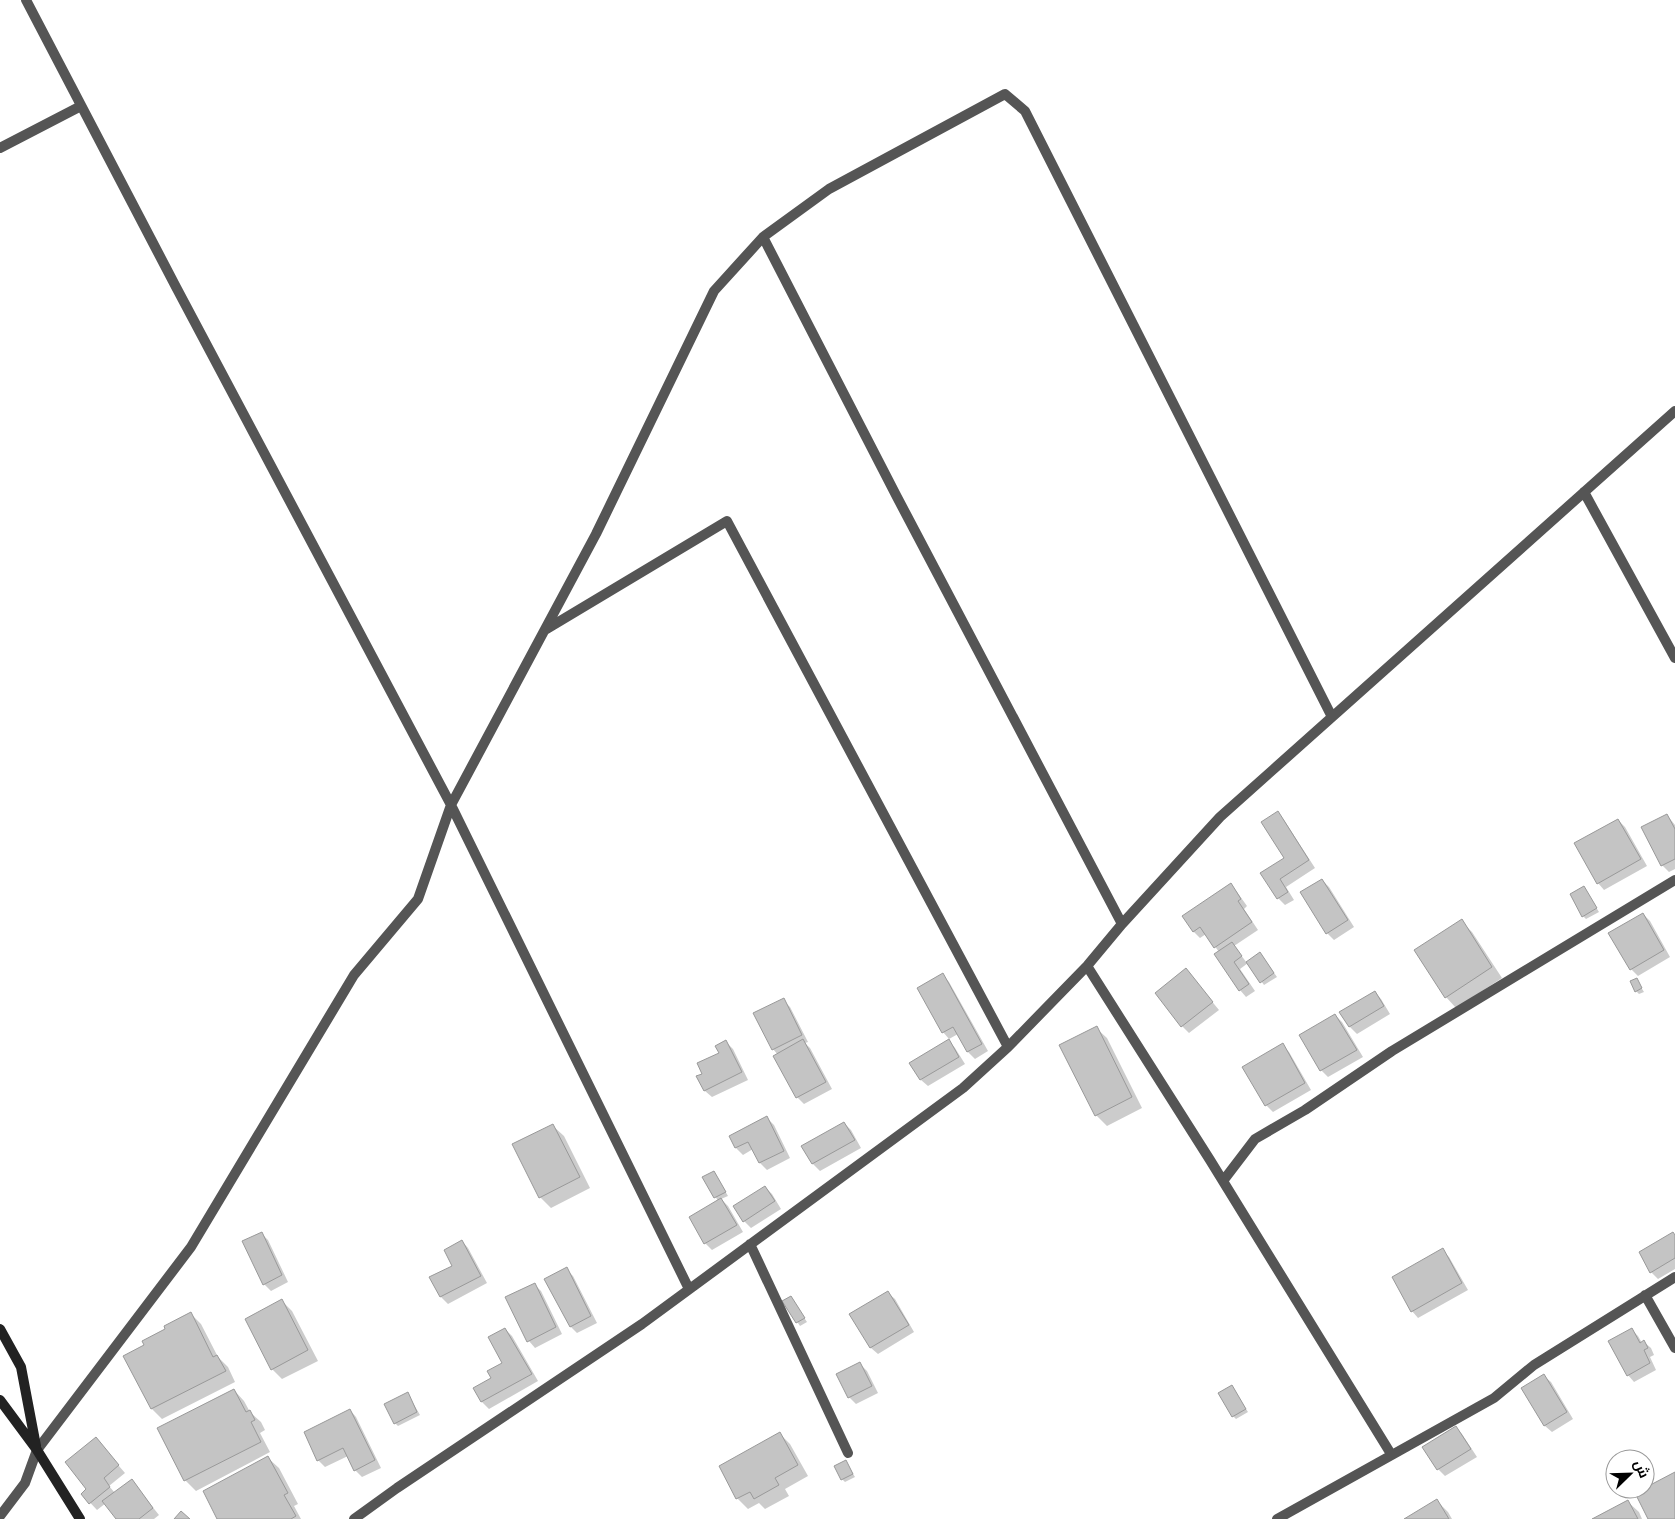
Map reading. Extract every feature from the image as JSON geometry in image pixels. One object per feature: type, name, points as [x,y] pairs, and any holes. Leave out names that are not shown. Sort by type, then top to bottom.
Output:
[{"type":"street","points":[[26,0],[451,805],[689,1289]]},
{"type":"street","points":[[0,1516],[25,1484],[37,1450],[191,1246],[354,975],[418,899],[451,805],[596,534],[714,291],[763,237],[828,189],[1005,94],[1025,111],[1332,717]]},
{"type":"street","points":[[0,148],[81,106]]},
{"type":"street","points":[[763,237],[897,497],[1122,924]]},
{"type":"street","points":[[354,1519],[396,1488],[642,1324],[963,1088],[1008,1047],[1086,966],[1220,817],[1675,411]]},
{"type":"street","points":[[1584,492],[1675,658]]},
{"type":"street","points":[[544,630],[727,521],[1008,1047]]},
{"type":"street","points":[[1223,1181],[1255,1139],[1305,1110],[1392,1051],[1675,880]]},
{"type":"street","points":[[1086,966],[1223,1181],[1391,1454]]},
{"type":"street","points":[[750,1244],[848,1453]]},
{"type":"street","points":[[1277,1519],[1494,1398],[1534,1365],[1675,1276]]},
{"type":"street","points":[[1645,1295],[1675,1348]]},
{"type":"street","points":[[0,1329],[21,1368],[37,1450]]},
{"type":"street","points":[[0,1400],[37,1450],[80,1519]]},
{"type":"building","points":[[1278,811],[1309,860],[1280,879],[1288,892],[1277,899],[1260,873],[1284,858],[1261,822]]},
{"type":"building","points":[[1667,814],[1675,829],[1675,859],[1661,866],[1641,827]]},
{"type":"building","points":[[1618,819],[1641,859],[1597,884],[1574,843]]},
{"type":"building","points":[[1322,879],[1348,920],[1326,934],[1300,892]]},
{"type":"building","points":[[1231,883],[1241,899],[1238,901],[1252,922],[1214,948],[1200,927],[1193,932],[1182,916]]},
{"type":"building","points":[[1584,886],[1597,908],[1582,917],[1570,894]]},
{"type":"building","points":[[1643,913],[1664,950],[1630,970],[1608,933]]},
{"type":"building","points":[[1462,919],[1492,967],[1445,998],[1414,950]]},
{"type":"building","points":[[1232,942],[1242,956],[1234,962],[1249,984],[1239,991],[1214,954]]},
{"type":"building","points":[[1260,952],[1274,973],[1260,983],[1246,962]]},
{"type":"building","points":[[1186,968],[1213,1002],[1181,1027],[1155,993]]},
{"type":"building","points":[[943,973],[982,1044],[967,1052],[953,1027],[942,1033],[917,988]]},
{"type":"building","points":[[1637,978],[1642,988],[1635,992],[1630,981]]},
{"type":"building","points":[[1375,991],[1384,1006],[1349,1027],[1339,1012]]},
{"type":"building","points":[[784,998],[802,1035],[772,1050],[753,1013]]},
{"type":"building","points":[[1335,1014],[1357,1050],[1320,1071],[1299,1035]]},
{"type":"building","points":[[1097,1026],[1132,1097],[1095,1116],[1059,1045]]},
{"type":"building","points":[[803,1039],[826,1082],[796,1098],[773,1056]]},
{"type":"building","points":[[949,1039],[959,1057],[920,1080],[909,1063]]},
{"type":"building","points":[[726,1040],[742,1072],[704,1091],[696,1076],[702,1074],[697,1063],[719,1053],[715,1046]]},
{"type":"building","points":[[1283,1043],[1305,1083],[1265,1106],[1242,1067]]},
{"type":"building","points":[[767,1116],[784,1151],[759,1163],[748,1142],[735,1148],[729,1136]]},
{"type":"building","points":[[844,1122],[855,1140],[812,1164],[801,1146]]},
{"type":"building","points":[[553,1124],[580,1177],[539,1198],[512,1144]]},
{"type":"building","points":[[714,1171],[726,1192],[714,1198],[702,1177]]},
{"type":"building","points":[[765,1186],[775,1201],[743,1222],[733,1206]]},
{"type":"building","points":[[721,1198],[737,1225],[704,1244],[689,1217]]},
{"type":"building","points":[[262,1232],[282,1275],[263,1285],[242,1241]]},
{"type":"building","points":[[1673,1232],[1675,1235],[1675,1258],[1650,1273],[1639,1252]]},
{"type":"building","points":[[462,1240],[481,1276],[440,1297],[429,1277],[452,1266],[444,1250]]},
{"type":"building","points":[[1443,1248],[1462,1283],[1411,1312],[1392,1277]]},
{"type":"building","points":[[567,1267],[591,1316],[570,1327],[544,1279]]},
{"type":"building","points":[[535,1283],[556,1327],[527,1342],[505,1297]]},
{"type":"building","points":[[888,1291],[909,1325],[870,1348],[849,1314]]},
{"type":"building","points":[[791,1296],[805,1318],[796,1323],[782,1301]]},
{"type":"building","points":[[282,1299],[308,1350],[271,1370],[245,1319]]},
{"type":"building","points":[[191,1312],[213,1357],[217,1355],[226,1371],[151,1409],[123,1356],[144,1345],[142,1341],[165,1329],[164,1326]]},
{"type":"building","points":[[505,1328],[532,1374],[481,1402],[473,1388],[491,1378],[487,1371],[502,1363],[488,1337]]},
{"type":"building","points":[[1632,1328],[1640,1343],[1644,1340],[1648,1348],[1644,1350],[1650,1363],[1627,1376],[1608,1341]]},
{"type":"building","points":[[860,1362],[872,1386],[848,1398],[836,1374]]},
{"type":"building","points":[[1544,1374],[1567,1412],[1544,1426],[1521,1388]]},
{"type":"building","points":[[1232,1385],[1246,1409],[1232,1417],[1218,1393]]},
{"type":"building","points":[[234,1389],[246,1412],[250,1410],[255,1420],[251,1422],[261,1442],[184,1481],[157,1428]]},
{"type":"building","points":[[408,1392],[417,1412],[394,1424],[384,1404]]},
{"type":"building","points":[[350,1409],[375,1460],[354,1471],[343,1448],[317,1461],[304,1432]]},
{"type":"building","points":[[1456,1426],[1471,1449],[1437,1470],[1422,1447]]},
{"type":"building","points":[[780,1432],[798,1465],[775,1478],[779,1485],[754,1499],[750,1492],[736,1499],[719,1466]]},
{"type":"building","points":[[96,1437],[119,1465],[104,1478],[110,1487],[89,1504],[81,1494],[86,1489],[65,1462]]},
{"type":"building","points":[[268,1456],[288,1493],[284,1495],[296,1516],[291,1519],[217,1519],[203,1491]]},
{"type":"building","points":[[846,1460],[853,1474],[841,1480],[834,1466]]},
{"type":"building","points":[[1675,1472],[1675,1519],[1648,1519],[1638,1499],[1655,1499],[1655,1482]]},
{"type":"building","points":[[132,1479],[153,1508],[139,1519],[116,1519],[102,1501]]},
{"type":"building","points":[[1437,1499],[1449,1519],[1404,1519]]},
{"type":"building","points":[[1628,1500],[1638,1519],[1592,1519]]},
{"type":"building","points":[[181,1511],[190,1519],[174,1519]]}]
